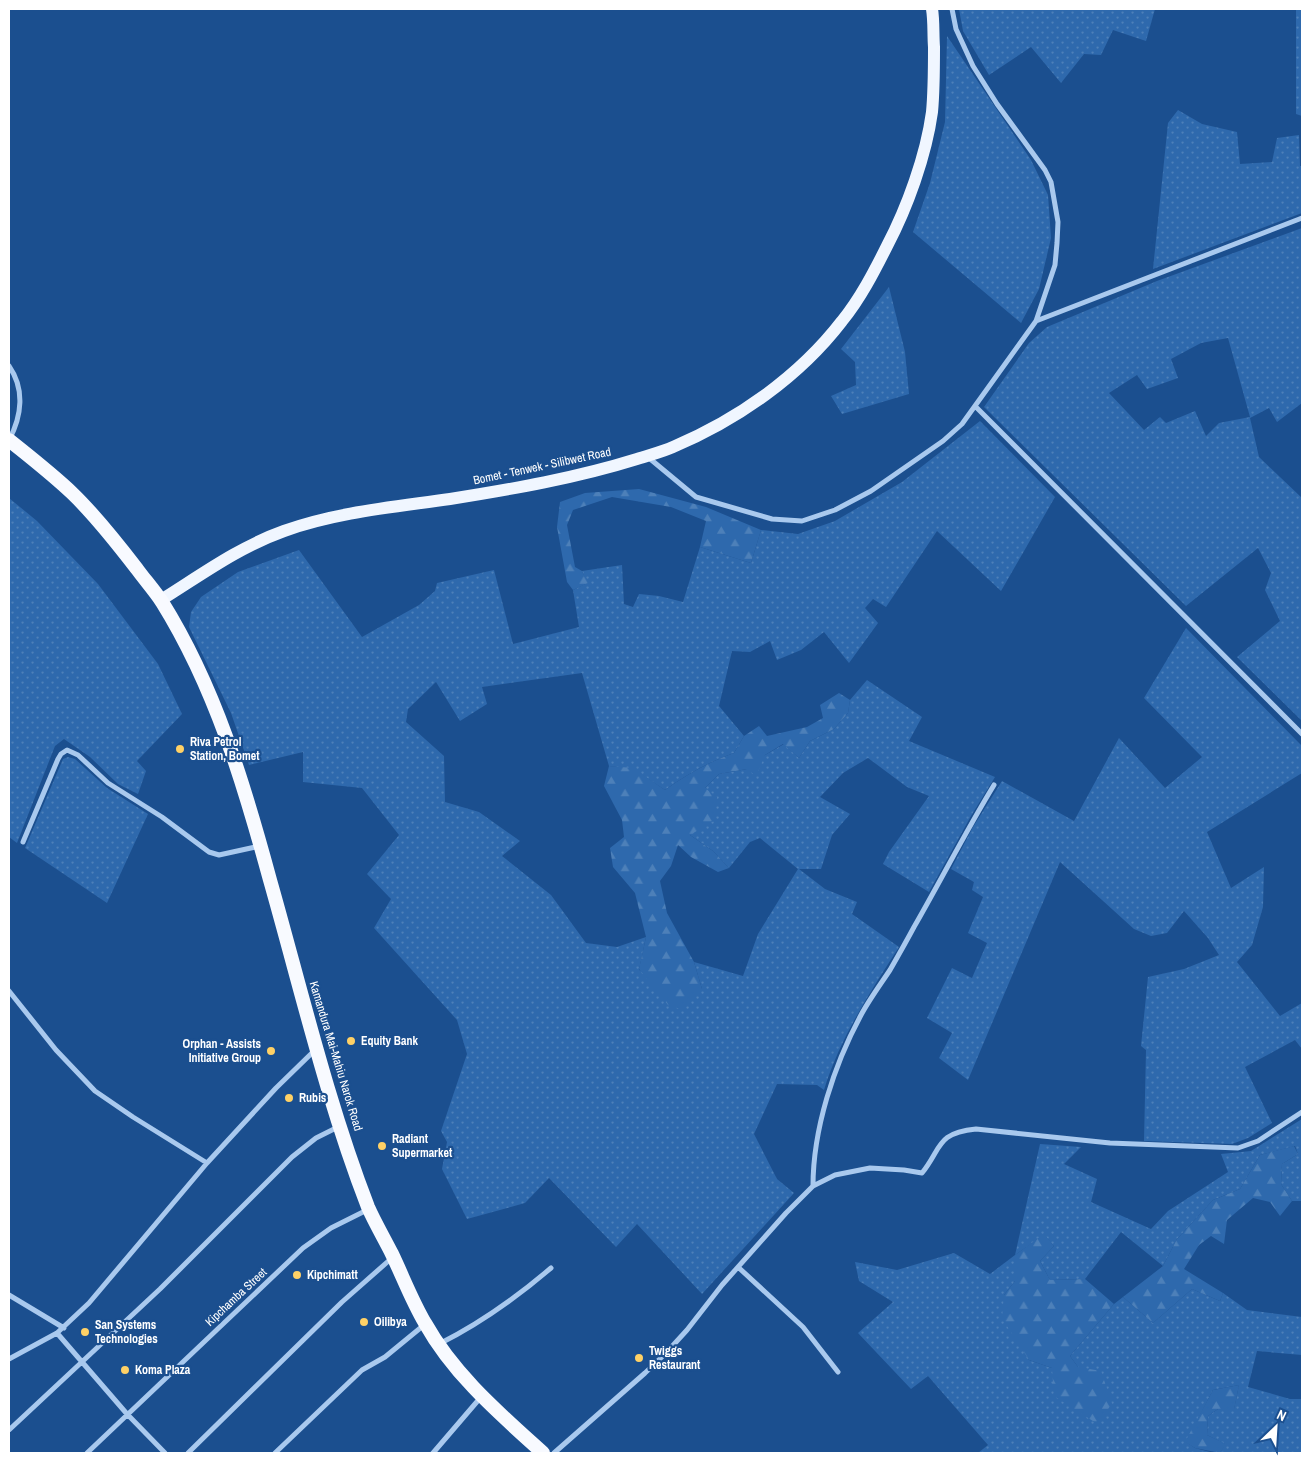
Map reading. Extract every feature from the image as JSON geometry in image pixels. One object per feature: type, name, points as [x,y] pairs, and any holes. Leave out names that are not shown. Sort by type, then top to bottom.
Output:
[{"type":"highway","name":"Kamandura Mai-Mahiu Narok Road","points":[[9,440],[72,493],[116,542],[160,600],[175,625],[212,698],[224,729],[261,846],[340,1126],[369,1209],[425,1324],[439,1344],[466,1380],[543,1453]]},
{"type":"main road","name":"Bomet - Tenwek - Silibwet Road","points":[[160,600],[229,557],[300,526],[353,514],[462,497],[582,474],[646,456],[671,448],[695,436],[739,412],[775,388],[831,335],[856,301],[896,230],[922,156],[932,114],[934,59],[932,9]]},
{"type":"street","points":[[646,456],[696,497],[772,519],[802,521],[835,510],[871,491],[943,442],[976,407],[1036,321],[1055,265],[1058,243],[1056,204],[1051,182],[1045,170],[997,104],[973,66],[956,29],[952,9]]},
{"type":"street","points":[[1036,321],[1302,218]]},
{"type":"street","points":[[9,366],[17,381],[20,402],[16,428],[9,440]]},
{"type":"street","points":[[976,407],[1302,734]]},
{"type":"street","points":[[23,842],[58,759],[67,750],[78,755],[108,783],[162,817],[209,852],[219,855],[261,846]]},
{"type":"street","points":[[813,1186],[813,1164],[818,1136],[844,1051],[862,1013],[891,968],[994,785]]},
{"type":"street","points":[[9,991],[56,1050],[95,1091],[207,1163]]},
{"type":"street","points":[[9,1359],[64,1328],[88,1304],[207,1163],[276,1088],[317,1048]]},
{"type":"street","points":[[554,1453],[645,1374],[666,1353],[738,1267],[813,1186],[835,1175],[870,1168],[922,1173],[943,1141],[954,1134],[968,1130],[998,1131],[1110,1143],[1238,1148],[1258,1141],[1302,1112]]},
{"type":"street","points":[[9,1430],[81,1360],[160,1288],[292,1156],[316,1138],[340,1126]]},
{"type":"street","name":"Kipchamba Street","points":[[87,1453],[302,1248],[331,1228],[369,1209]]},
{"type":"street","points":[[188,1453],[342,1302],[393,1257]]},
{"type":"street","points":[[738,1267],[803,1327],[838,1372]]},
{"type":"street","points":[[439,1344],[460,1334],[551,1268]]},
{"type":"street","points":[[9,1294],[64,1328]]},
{"type":"street","points":[[275,1453],[362,1370],[385,1358],[425,1324]]},
{"type":"street","points":[[56,1333],[127,1414],[165,1453]]},
{"type":"street","points":[[433,1453],[482,1396]]},
{"type":"green space","points":[[959,9],[1155,9],[1146,41],[1113,30],[1101,55],[1084,54],[1061,83],[1031,47],[989,75],[963,31]]},
{"type":"green space","points":[[1296,9],[1302,9],[1302,116],[1296,114]]},
{"type":"green space","points":[[947,36],[1031,160],[1048,195],[1051,238],[1039,289],[1021,323],[913,232],[930,183],[945,122]]},
{"type":"green space","points":[[1178,110],[1202,124],[1237,132],[1240,164],[1272,162],[1277,138],[1299,135],[1300,166],[1302,166],[1302,213],[1153,269],[1168,123]]},
{"type":"green space","points":[[1302,228],[1302,403],[1277,422],[1269,408],[1250,418],[1259,457],[1302,498],[1302,721],[1237,657],[1280,621],[1265,590],[1271,573],[1258,548],[1186,606],[984,407],[1029,343],[1047,327],[1157,281]],"holes":[[[1228,338],[1250,417],[1219,423],[1206,436],[1195,411],[1166,423],[1160,417],[1144,430],[1109,393],[1137,375],[1147,389],[1178,378],[1171,359],[1201,343]]]},
{"type":"green space","points":[[889,287],[905,352],[909,394],[842,414],[831,396],[856,385],[855,362],[841,349]]},
{"type":"green space","points":[[980,421],[1055,497],[1001,591],[937,531],[886,607],[873,599],[865,608],[878,623],[849,663],[824,632],[801,650],[777,660],[770,641],[750,652],[732,651],[719,706],[744,736],[734,753],[698,769],[665,790],[633,769],[609,766],[582,673],[482,687],[487,704],[460,721],[436,682],[408,709],[406,722],[444,756],[445,802],[479,812],[520,841],[502,856],[551,895],[586,943],[617,947],[646,937],[639,970],[702,989],[694,962],[743,976],[758,934],[798,869],[760,838],[750,842],[729,868],[713,851],[690,835],[705,788],[719,774],[747,769],[765,755],[784,744],[799,758],[810,741],[834,729],[848,713],[850,700],[867,680],[922,717],[909,741],[995,777],[929,892],[883,864],[889,852],[929,796],[907,787],[868,758],[843,773],[820,797],[850,814],[832,835],[821,869],[799,869],[825,889],[857,902],[852,914],[899,947],[847,1034],[824,1090],[817,1085],[777,1084],[754,1134],[777,1179],[794,1193],[702,1294],[637,1224],[616,1247],[549,1178],[525,1203],[467,1219],[442,1169],[447,1142],[441,1131],[467,1054],[457,1020],[374,928],[391,899],[367,874],[399,835],[362,788],[303,782],[303,752],[249,765],[231,713],[189,627],[191,612],[201,597],[238,572],[299,550],[362,637],[419,605],[435,591],[437,583],[494,570],[513,644],[579,627],[573,590],[587,583],[582,571],[622,565],[624,604],[633,607],[639,594],[659,596],[683,602],[700,547],[751,563],[761,530],[798,534],[835,521],[902,482]]},
{"type":"green space","points":[[639,489],[706,507],[761,530],[751,563],[700,547],[706,521],[671,507],[612,497],[573,510],[567,525],[575,567],[582,571],[588,583],[573,590],[567,582],[557,527],[560,502],[585,493]]},
{"type":"green space","points":[[9,498],[37,521],[98,584],[158,664],[182,714],[137,761],[146,771],[138,794],[118,784],[90,757],[64,739],[55,746],[17,843],[9,837]]},
{"type":"green space","points":[[1186,628],[1302,746],[1302,773],[1207,832],[1231,888],[1264,867],[1263,907],[1252,945],[1237,962],[1280,1016],[1302,1003],[1302,1049],[1295,1040],[1245,1067],[1272,1123],[1248,1138],[1232,1144],[1144,1141],[1146,1050],[1141,1046],[1148,977],[1184,969],[1219,955],[1208,938],[1184,911],[1167,933],[1151,936],[1134,929],[1060,862],[968,1080],[939,1058],[952,1033],[927,1018],[952,968],[972,978],[987,943],[968,933],[983,897],[972,890],[974,882],[951,869],[973,827],[1002,781],[1074,821],[1119,738],[1165,788],[1202,757],[1144,698]]},
{"type":"green space","points":[[839,693],[850,700],[848,713],[834,729],[810,741],[799,758],[783,744],[765,755],[756,776],[747,769],[719,774],[705,788],[717,797],[715,820],[690,835],[713,851],[729,868],[718,872],[691,857],[678,845],[671,866],[660,881],[667,913],[694,962],[702,989],[683,1010],[668,1005],[639,969],[646,937],[635,893],[613,867],[610,848],[624,837],[622,820],[604,786],[609,766],[633,768],[665,790],[698,769],[734,753],[744,736],[759,726],[767,736],[807,727],[823,718],[820,705]]},
{"type":"green space","points":[[68,757],[75,759],[107,788],[148,814],[107,903],[25,848],[63,759]]},
{"type":"green space","points":[[1302,1119],[1302,1201],[1292,1201],[1281,1184],[1282,1164],[1298,1154],[1295,1146],[1260,1155],[1240,1189],[1213,1200],[1177,1239],[1163,1266],[1121,1232],[1085,1279],[1050,1280],[1040,1261],[1054,1246],[1044,1235],[1015,1255],[1040,1144],[1081,1147],[1064,1164],[1097,1179],[1091,1202],[1151,1229],[1168,1211],[1228,1172],[1221,1154],[1251,1151]]},
{"type":"green space","points":[[1294,1146],[1298,1154],[1282,1164],[1281,1184],[1292,1201],[1280,1216],[1270,1202],[1253,1198],[1227,1220],[1224,1244],[1211,1236],[1199,1245],[1184,1269],[1223,1293],[1220,1301],[1192,1289],[1153,1323],[1123,1297],[1163,1266],[1177,1239],[1213,1200],[1240,1189],[1260,1155]]},
{"type":"green space","points":[[1044,1234],[1054,1246],[1040,1261],[1050,1280],[1085,1279],[1114,1304],[1070,1356],[1078,1367],[1101,1371],[1112,1404],[1096,1423],[1054,1396],[1052,1368],[1029,1360],[1002,1318],[1004,1295],[1015,1281],[1015,1255]]},
{"type":"green space","points":[[954,1253],[990,1274],[1015,1255],[1015,1281],[1004,1295],[1029,1360],[1052,1368],[1078,1367],[1070,1356],[1114,1304],[1123,1297],[1153,1323],[1192,1289],[1220,1301],[1223,1293],[1247,1310],[1302,1317],[1302,1355],[1257,1351],[1248,1387],[1290,1399],[1302,1399],[1302,1453],[1220,1453],[1225,1444],[1207,1435],[1208,1416],[1218,1409],[1234,1409],[1239,1385],[1213,1390],[1186,1442],[1195,1448],[1214,1453],[978,1453],[988,1445],[928,1376],[911,1389],[858,1333],[893,1302],[859,1281],[855,1262],[897,1270]]},
{"type":"green space","points":[[1239,1385],[1234,1410],[1218,1409],[1208,1416],[1207,1435],[1226,1444],[1220,1453],[1195,1448],[1185,1442],[1213,1390]]},
{"type":"place","name":"Riva Petrol Station, Bomet","points":[[180,749]]},
{"type":"place","name":"Equity Bank","points":[[351,1041]]},
{"type":"place","name":"Orphan - Assists Initiative Group","points":[[271,1051]]},
{"type":"place","name":"Rubis","points":[[289,1098]]},
{"type":"place","name":"Radiant Supermarket","points":[[382,1146]]},
{"type":"place","name":"Kipchimatt","points":[[297,1275]]},
{"type":"place","name":"Oilibya","points":[[364,1322]]},
{"type":"place","name":"San Systems Technologies","points":[[85,1332]]},
{"type":"place","name":"Twiggs Restaurant","points":[[639,1358]]},
{"type":"place","name":"Koma Plaza","points":[[125,1370]]}]
